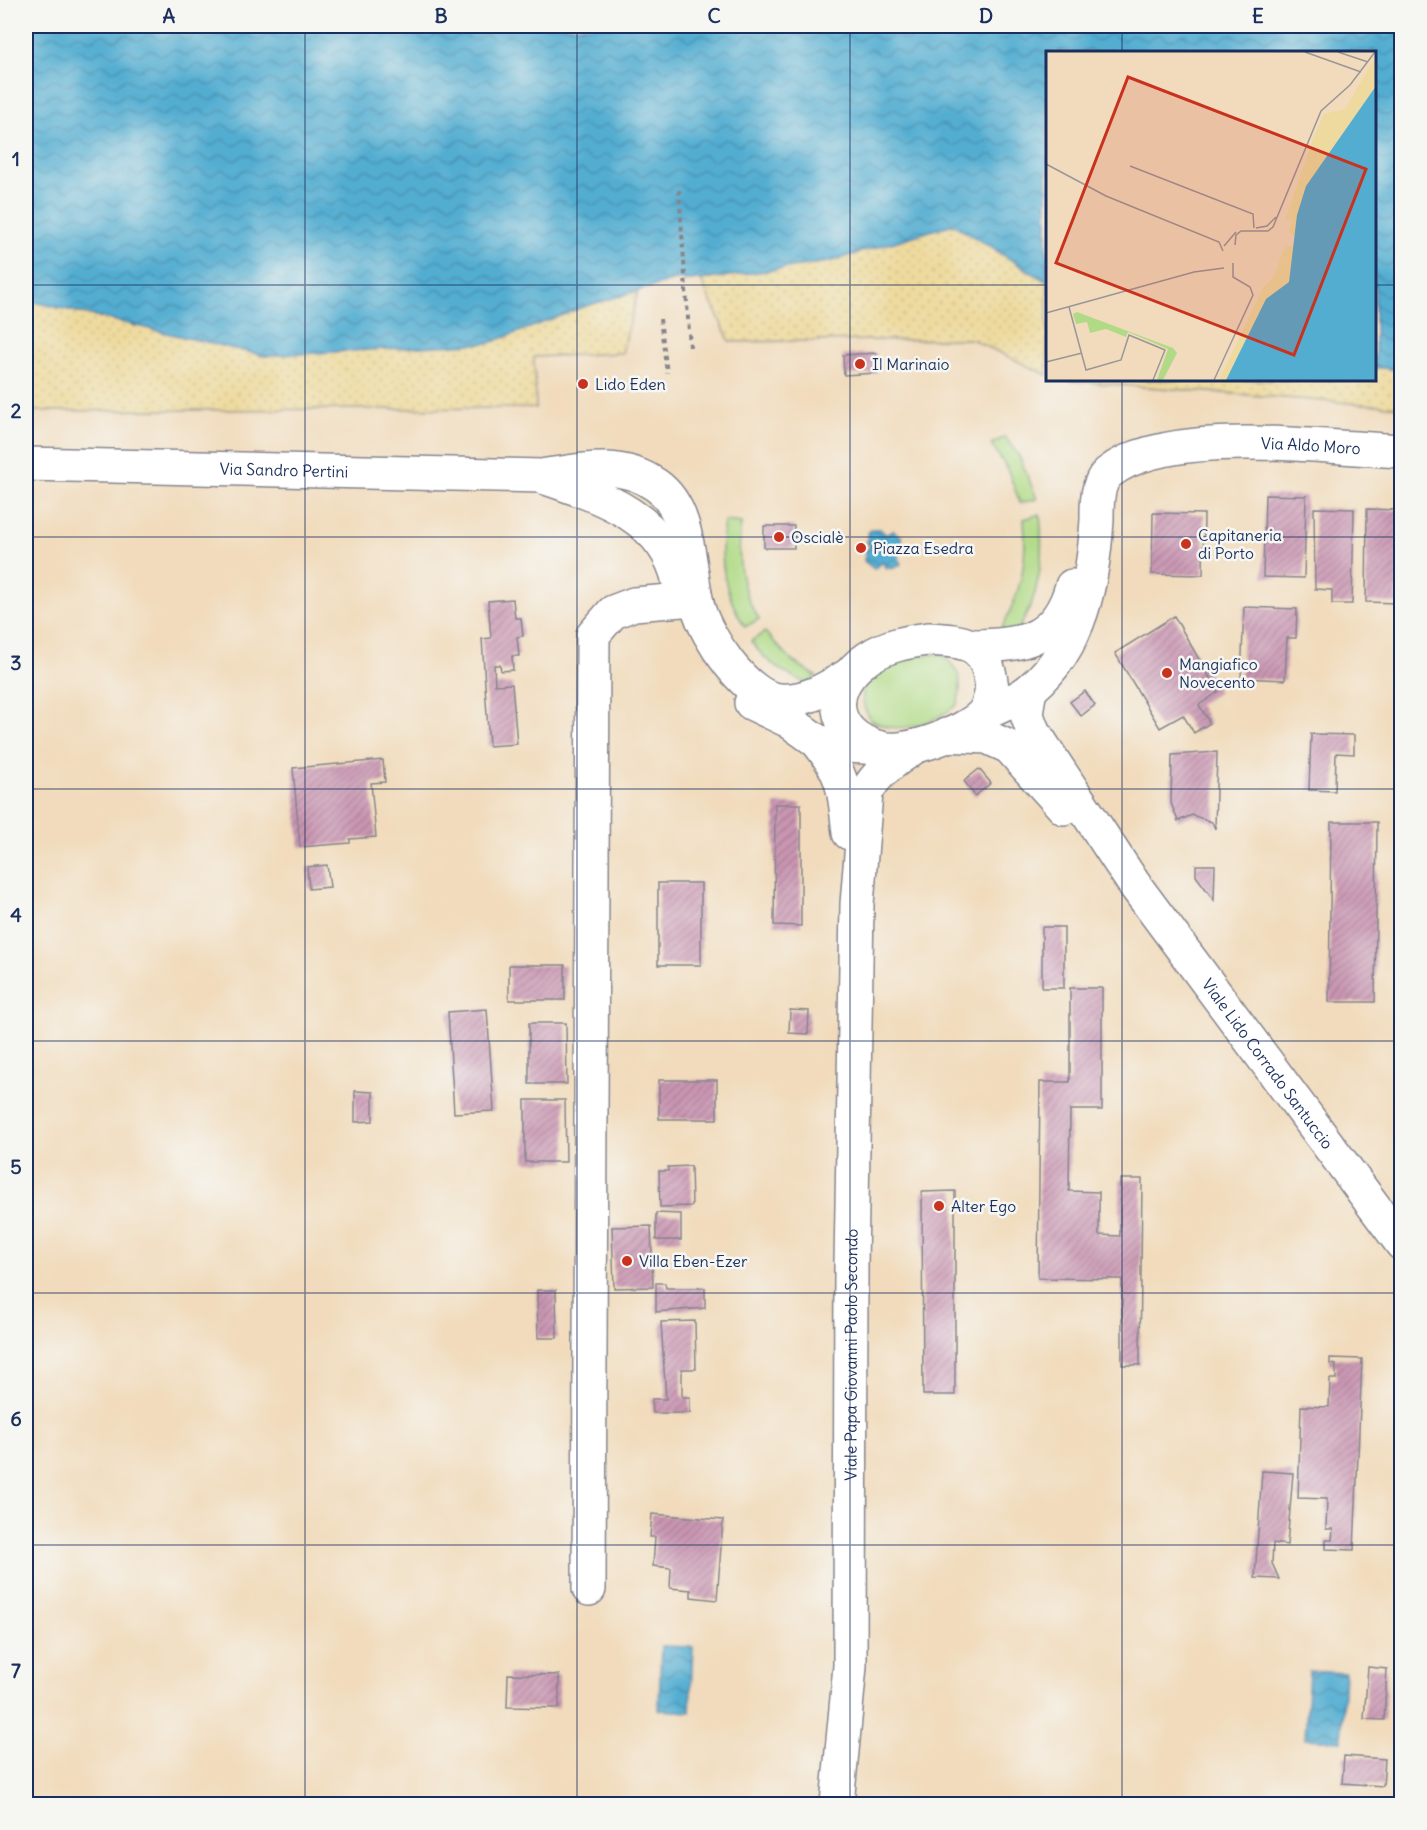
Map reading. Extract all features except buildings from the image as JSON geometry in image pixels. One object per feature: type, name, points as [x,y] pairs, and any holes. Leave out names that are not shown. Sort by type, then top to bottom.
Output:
[{"type":"street","points":[[980,654],[1028,641],[1047,630],[1066,607],[1074,579],[1080,542],[1086,472],[1109,444],[1139,432],[1179,432],[1220,442]]},
{"type":"street","name":"Via Aldo Moro","points":[[1220,442],[1401,452]]},
{"type":"street","points":[[857,904],[866,793],[872,781],[886,767],[916,747],[965,728],[984,714],[1024,700],[1066,647],[1082,617],[1093,553],[1098,494],[1106,475],[1122,463],[1146,453],[1220,442]]},
{"type":"street","name":"Via Sandro Pertini","points":[[26,464],[542,476]]},
{"type":"street","points":[[542,476],[600,467],[631,472],[656,484],[668,495],[678,514],[698,608],[706,628],[739,674],[759,692],[778,700],[842,688]]},
{"type":"street","points":[[542,476],[587,492],[636,516],[664,543],[675,567],[682,600],[701,649],[728,684],[749,702],[789,721],[828,750],[844,789],[857,904]]},
{"type":"street","points":[[636,516],[641,494],[656,484]]},
{"type":"street","points":[[589,1589],[593,635],[612,612],[634,604],[682,600]]},
{"type":"street","points":[[828,750],[842,688],[867,658],[894,645],[928,639],[954,640],[980,654],[1024,700],[1032,729],[1134,884]]},
{"type":"street","points":[[980,654],[993,690],[984,714]]},
{"type":"street","points":[[842,688],[842,722],[857,737],[880,748]]},
{"type":"street","points":[[946,735],[987,737],[1009,747],[1134,884]]},
{"type":"street","points":[[828,750],[916,747]]},
{"type":"street","name":"Viale Lido Corrado Santuccio","points":[[1134,884],[1401,1244]]},
{"type":"street","name":"Viale Papa Giovanni Paolo Secondo","points":[[837,1804],[850,1666],[851,1266],[857,904]]},
{"type":"path","points":[[679,190],[685,302],[690,347]]},
{"type":"path","points":[[660,319],[667,373]]},
{"type":"green space","points":[[1005,437],[1019,456],[1037,499],[1020,503],[1007,468],[991,444]]},
{"type":"green space","points":[[1040,514],[1041,562],[1030,606],[1015,634],[997,637],[1021,580],[1025,552],[1024,519]]},
{"type":"green space","points":[[724,521],[741,523],[739,548],[743,584],[759,619],[745,627],[727,589],[724,576],[722,550]]},
{"type":"green space","points":[[765,632],[791,660],[816,676],[808,684],[776,667],[757,649],[751,641]]},
{"type":"green space","points":[[941,654],[959,676],[960,689],[957,705],[948,712],[915,726],[892,727],[871,720],[863,703],[864,685],[868,673],[903,655]]},
{"type":"sand","points":[[953,224],[1046,281],[1046,375],[971,339],[730,342],[701,280],[828,262]]},
{"type":"sand","points":[[638,291],[622,353],[534,357],[536,408],[26,411],[26,300],[265,356],[586,306]]},
{"type":"sand","points":[[1376,367],[1401,370],[1401,407],[1070,381],[1376,381]]},
{"type":"water","points":[[26,26],[1401,26],[1401,370],[1376,367],[1376,51],[1046,51],[1046,281],[953,224],[828,262],[701,280],[675,280],[586,306],[490,343],[265,356],[26,300]]},
{"type":"water","points":[[872,529],[880,529],[886,535],[893,531],[902,537],[902,549],[897,550],[901,564],[890,568],[885,567],[883,562],[874,569],[864,561],[866,550],[871,547],[867,543],[868,533]]},
{"type":"water","points":[[661,1646],[693,1647],[690,1712],[659,1710]]},
{"type":"water","points":[[1309,1671],[1345,1673],[1341,1741],[1305,1739]]},
{"type":"place","name":"Il Marinaio","points":[[860,364]]},
{"type":"place","name":"Lido Eden","points":[[583,384]]},
{"type":"place","name":"Oscialè","points":[[779,537]]},
{"type":"place","name":"Capitaneria di Porto","points":[[1186,544]]},
{"type":"place","name":"Piazza Esedra","points":[[861,548]]},
{"type":"place","name":"Mangiafico Novecento","points":[[1167,673]]},
{"type":"place","name":"Alter Ego","points":[[939,1206]]},
{"type":"place","name":"Villa Eben-Ezer","points":[[627,1261]]}]
